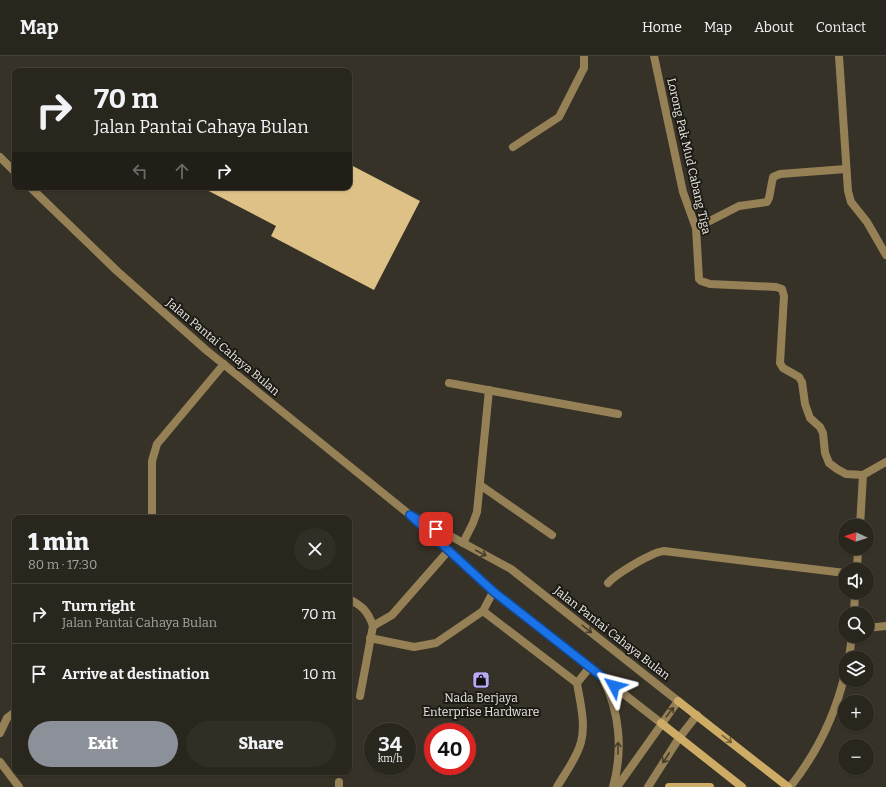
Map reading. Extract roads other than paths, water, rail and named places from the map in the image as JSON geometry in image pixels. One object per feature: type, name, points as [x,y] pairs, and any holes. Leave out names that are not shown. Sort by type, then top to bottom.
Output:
[{"type":"main road","name":"Jalan Pantai Cahaya Bulan","points":[[678,701],[789,787]]},
{"type":"main road","name":"Jalan Pantai Cahaya Bulan","points":[[661,723],[742,787]]},
{"type":"main road","points":[[670,787],[710,787]]},
{"type":"street","points":[[513,147],[559,117],[584,68],[584,56]]},
{"type":"street","name":"Lorong Pak Mud Cabang Tiga","points":[[654,56],[683,192],[696,228],[699,279],[701,282],[710,284],[776,287],[782,289],[784,296],[780,363],[783,368],[798,377],[802,382],[804,404],[810,418],[820,427],[823,433],[825,453],[829,463],[837,470],[846,474],[864,475]]},
{"type":"street","points":[[839,56],[848,191],[851,202],[867,222],[886,255]]},
{"type":"street","points":[[0,157],[12,169]]},
{"type":"street","points":[[696,228],[739,206],[767,202],[773,177],[780,174],[846,169]]},
{"type":"street","name":"Jalan Pantai Cahaya Bulan","points":[[33,190],[117,271],[200,345],[410,515],[494,592],[661,723]]},
{"type":"street","points":[[152,515],[152,461],[157,444],[224,364]]},
{"type":"street","points":[[449,383],[618,414]]},
{"type":"street","points":[[463,543],[475,517],[480,485],[489,390]]},
{"type":"street","points":[[861,519],[864,475],[886,462]]},
{"type":"street","points":[[480,485],[552,535]]},
{"type":"street","name":"Jalan Pantai Cahaya Bulan","points":[[410,515],[511,569],[678,701]]},
{"type":"street","points":[[373,626],[392,615],[449,550]]},
{"type":"street","points":[[608,583],[616,576],[659,551],[838,572]]},
{"type":"street","points":[[370,638],[403,646],[414,647],[436,643],[446,638],[483,611],[494,592]]},
{"type":"street","points":[[352,601],[366,610],[370,616],[373,626],[360,696]]},
{"type":"street","points":[[483,611],[578,683]]},
{"type":"street","points":[[874,627],[886,626]]},
{"type":"street","points":[[557,787],[581,743],[582,728],[578,683],[590,667]]},
{"type":"street","points":[[602,676],[611,694],[616,715],[618,757],[613,787]]},
{"type":"street","points":[[789,787],[808,764],[821,740],[832,715],[841,687]]},
{"type":"street","points":[[618,787],[661,723],[678,701]]},
{"type":"street","points":[[0,733],[7,718],[12,714]]},
{"type":"street","points":[[648,787],[679,738],[697,715]]},
{"type":"street","points":[[0,762],[19,787]]},
{"type":"place","name":"Nada Berjaya Enterprise Hardware","points":[[481,680]]}]
